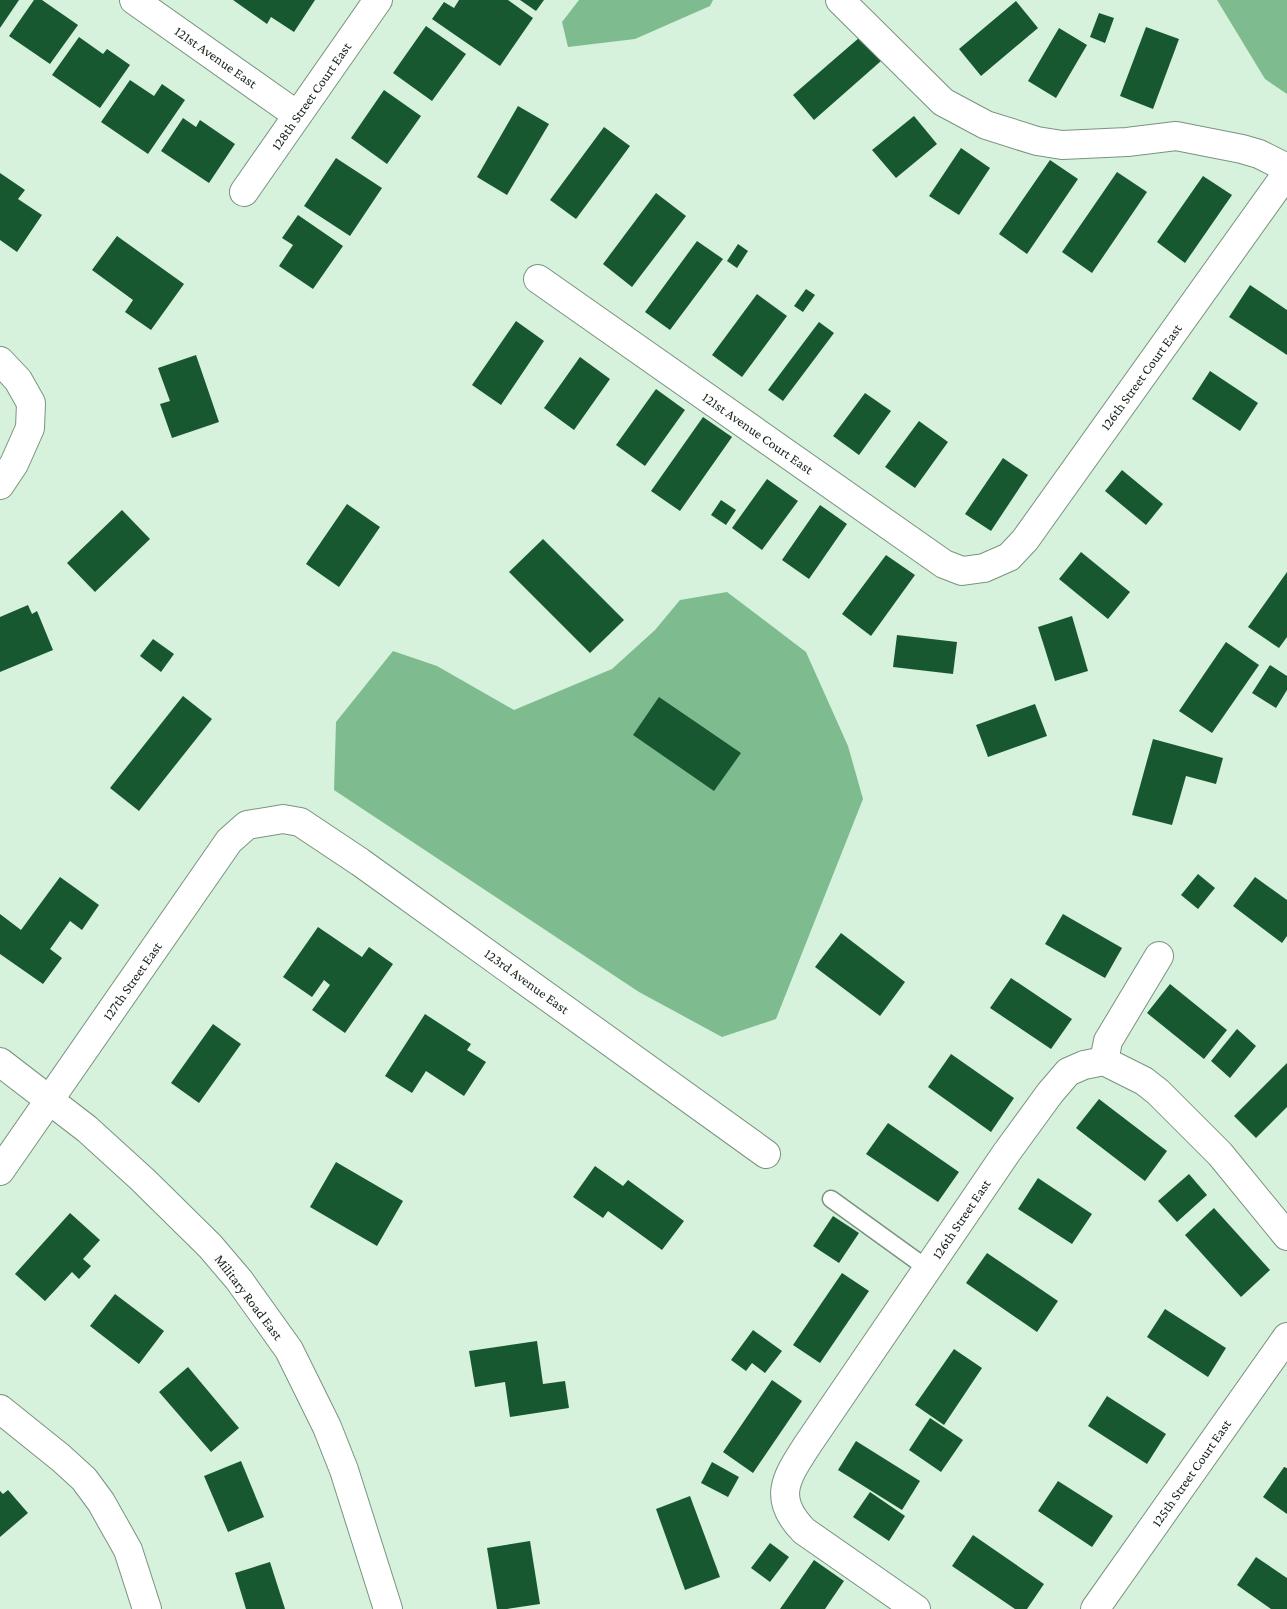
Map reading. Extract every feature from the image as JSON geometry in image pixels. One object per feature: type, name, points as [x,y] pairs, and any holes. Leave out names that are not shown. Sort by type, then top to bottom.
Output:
[{"type":"street","name":"121st Avenue East","points":[[134,0],[297,115]]},
{"type":"street","name":"128th Street Court East","points":[[244,192],[378,0]]},
{"type":"street","points":[[840,0],[943,102],[986,125],[1037,141],[1062,145],[1127,142],[1176,136],[1242,149],[1259,154],[1287,168]]},
{"type":"street","name":"126th Street Court East","points":[[984,568],[1009,557],[1025,540],[1287,173]]},
{"type":"street","name":"121st Avenue Court East","points":[[538,279],[944,564],[962,571],[984,568]]},
{"type":"street","points":[[0,361],[18,380],[31,403],[30,428],[14,464],[0,485]]},
{"type":"street","name":"127th Street East","points":[[0,1171],[229,841],[248,825],[283,819]]},
{"type":"street","name":"123rd Avenue East","points":[[283,819],[300,822],[360,862],[766,1154]]},
{"type":"street","points":[[1159,956],[1108,1041],[1104,1061],[1144,1081],[1158,1092],[1220,1154],[1287,1236]]},
{"type":"street","name":"126th Street East","points":[[916,1609],[804,1531],[794,1522],[787,1506],[785,1488],[789,1474],[1050,1093],[1068,1072],[1084,1065],[1104,1061]]},
{"type":"street","name":"Military Road East","points":[[0,1062],[87,1128],[210,1246],[239,1280],[289,1350],[327,1427],[340,1461],[388,1609]]},
{"type":"street","name":"125th Street Court East","points":[[1095,1609],[1287,1337]]},
{"type":"street","points":[[0,1409],[61,1458],[84,1480],[101,1502],[128,1550],[148,1609]]},
{"type":"lane","points":[[831,1199],[928,1269]]},
{"type":"green space","points":[[579,0],[713,0],[710,6],[635,39],[568,47],[562,22]]},
{"type":"green space","points":[[1217,0],[1287,0],[1287,94],[1265,79]]},
{"type":"green space","points":[[727,592],[806,652],[848,746],[863,799],[776,1019],[722,1037],[639,992],[334,790],[336,722],[393,651],[437,666],[514,710],[612,669],[655,630],[680,600]]},
{"type":"building","points":[[0,0],[19,0],[0,28]]},
{"type":"building","points":[[34,0],[42,0],[78,25],[50,64],[9,36]]},
{"type":"building","points":[[233,0],[315,0],[294,32],[271,17],[267,24]]},
{"type":"building","points":[[459,0],[508,0],[533,18],[500,66],[432,19],[444,2],[454,8]]},
{"type":"building","points":[[520,0],[544,0],[536,11]]},
{"type":"building","points":[[1016,1],[1038,28],[981,76],[959,49]]},
{"type":"building","points":[[1099,13],[1114,18],[1105,43],[1090,37]]},
{"type":"building","points":[[426,26],[466,54],[432,101],[393,73]]},
{"type":"building","points":[[1146,27],[1179,39],[1153,109],[1120,96]]},
{"type":"building","points":[[1059,28],[1087,45],[1056,98],[1028,81]]},
{"type":"building","points":[[79,37],[103,54],[107,49],[130,65],[100,108],[52,75]]},
{"type":"building","points":[[860,37],[881,61],[814,120],[793,95]]},
{"type":"building","points":[[130,80],[154,96],[162,84],[185,100],[148,154],[101,122]]},
{"type":"building","points":[[384,90],[421,116],[387,164],[351,138]]},
{"type":"building","points":[[518,106],[549,124],[507,195],[477,177]]},
{"type":"building","points":[[914,116],[937,144],[896,178],[872,150]]},
{"type":"building","points":[[183,118],[196,127],[200,120],[235,144],[209,183],[161,151]]},
{"type":"building","points":[[604,127],[630,146],[576,219],[550,200]]},
{"type":"building","points":[[961,148],[990,168],[959,215],[929,196]]},
{"type":"building","points":[[336,158],[382,188],[350,236],[304,206]]},
{"type":"building","points":[[1050,160],[1078,179],[1027,254],[999,234]]},
{"type":"building","points":[[1117,172],[1147,192],[1092,273],[1062,252]]},
{"type":"building","points":[[0,173],[25,190],[18,199],[42,215],[17,252],[0,240]]},
{"type":"building","points":[[1203,176],[1232,195],[1185,263],[1157,242]]},
{"type":"building","points":[[656,193],[686,216],[632,287],[603,264]]},
{"type":"building","points":[[298,215],[343,246],[313,289],[279,266],[293,245],[282,238]]},
{"type":"building","points":[[117,236],[184,284],[151,330],[125,312],[133,300],[92,270]]},
{"type":"building","points":[[697,241],[723,259],[670,330],[645,312]]},
{"type":"building","points":[[738,244],[748,251],[737,268],[727,261]]},
{"type":"building","points":[[1250,285],[1287,310],[1287,355],[1229,317]]},
{"type":"building","points":[[806,289],[815,295],[803,312],[794,306]]},
{"type":"building","points":[[757,294],[787,316],[742,377],[712,355]]},
{"type":"building","points":[[516,321],[544,341],[501,405],[472,385]]},
{"type":"building","points":[[819,322],[834,333],[783,401],[768,390]]},
{"type":"building","points":[[196,355],[219,422],[172,438],[160,404],[170,401],[158,368]]},
{"type":"building","points":[[580,357],[610,379],[574,430],[544,408]]},
{"type":"building","points":[[1210,371],[1258,403],[1240,431],[1192,399]]},
{"type":"building","points":[[656,389],[685,410],[645,466],[616,445]]},
{"type":"building","points":[[865,393],[891,411],[859,455],[833,436]]},
{"type":"building","points":[[703,417],[732,437],[680,511],[651,491]]},
{"type":"building","points":[[919,421],[948,442],[915,488],[885,467]]},
{"type":"building","points":[[1003,458],[1028,475],[991,531],[965,514]]},
{"type":"building","points":[[1122,470],[1163,504],[1146,525],[1105,491]]},
{"type":"building","points":[[767,479],[798,501],[762,550],[732,528]]},
{"type":"building","points":[[721,500],[736,510],[726,525],[711,515]]},
{"type":"building","points":[[347,504],[380,527],[339,587],[306,564]]},
{"type":"building","points":[[820,505],[847,524],[809,579],[782,560]]},
{"type":"building","points":[[122,510],[150,539],[95,592],[67,563]]},
{"type":"building","points":[[543,539],[624,620],[590,653],[509,572]]},
{"type":"building","points":[[1081,552],[1130,592],[1108,619],[1059,579]]},
{"type":"building","points":[[886,555],[915,575],[871,636],[842,614]]},
{"type":"building","points":[[1287,572],[1287,637],[1279,648],[1248,627]]},
{"type":"building","points":[[28,605],[32,614],[37,611],[53,650],[0,672],[0,617]]},
{"type":"building","points":[[1072,616],[1088,671],[1055,681],[1038,627]]},
{"type":"building","points":[[897,635],[957,642],[953,674],[893,667]]},
{"type":"building","points":[[153,639],[174,654],[161,672],[140,656]]},
{"type":"building","points":[[1226,642],[1259,665],[1212,733],[1179,711]]},
{"type":"building","points":[[1270,665],[1287,676],[1287,690],[1276,708],[1252,693]]},
{"type":"building","points":[[183,696],[212,719],[139,811],[110,788]]},
{"type":"building","points":[[659,697],[741,753],[714,791],[633,735]]},
{"type":"building","points":[[1035,704],[1047,736],[988,757],[976,725]]},
{"type":"building","points":[[1153,739],[1223,758],[1216,784],[1186,776],[1172,825],[1132,815]]},
{"type":"building","points":[[1198,874],[1215,888],[1198,909],[1181,895]]},
{"type":"building","points":[[60,877],[99,905],[82,930],[70,921],[50,949],[62,958],[43,984],[0,954],[0,914],[21,930]]},
{"type":"building","points":[[1255,877],[1287,900],[1287,936],[1282,943],[1233,906]]},
{"type":"building","points":[[1063,914],[1122,948],[1105,978],[1045,944]]},
{"type":"building","points":[[318,927],[362,957],[369,947],[393,964],[345,1033],[312,1010],[330,985],[324,980],[312,997],[283,977]]},
{"type":"building","points":[[841,933],[905,982],[880,1016],[815,967]]},
{"type":"building","points":[[1011,978],[1072,1019],[1051,1049],[990,1008]]},
{"type":"building","points":[[1170,984],[1227,1030],[1204,1059],[1147,1013]]},
{"type":"building","points":[[425,1014],[471,1044],[467,1050],[486,1062],[464,1096],[426,1071],[412,1093],[385,1076]]},
{"type":"building","points":[[213,1024],[241,1044],[199,1103],[171,1083]]},
{"type":"building","points":[[1237,1029],[1256,1046],[1230,1078],[1211,1061]]},
{"type":"building","points":[[951,1054],[1014,1098],[991,1132],[928,1087]]},
{"type":"building","points":[[1287,1063],[1287,1107],[1256,1138],[1234,1116]]},
{"type":"building","points":[[1099,1099],[1167,1151],[1145,1181],[1076,1128]]},
{"type":"building","points":[[888,1123],[959,1172],[938,1202],[866,1154]]},
{"type":"building","points":[[336,1162],[403,1201],[377,1246],[310,1207]]},
{"type":"building","points":[[595,1166],[623,1186],[628,1180],[684,1221],[662,1250],[608,1211],[603,1218],[573,1197]]},
{"type":"building","points":[[1189,1174],[1207,1195],[1177,1222],[1158,1201]]},
{"type":"building","points":[[1038,1178],[1092,1214],[1072,1244],[1018,1209]]},
{"type":"building","points":[[1214,1208],[1270,1270],[1241,1297],[1185,1235]]},
{"type":"building","points":[[70,1213],[100,1240],[83,1259],[91,1266],[79,1279],[72,1272],[45,1301],[15,1274]]},
{"type":"building","points":[[833,1216],[859,1233],[839,1263],[813,1246]]},
{"type":"building","points":[[987,1253],[1058,1301],[1037,1332],[966,1283]]},
{"type":"building","points":[[842,1273],[869,1291],[820,1363],[793,1345]]},
{"type":"building","points":[[115,1294],[164,1331],[139,1364],[90,1326]]},
{"type":"building","points":[[1165,1309],[1226,1348],[1208,1377],[1147,1337]]},
{"type":"building","points":[[753,1330],[782,1351],[765,1373],[752,1363],[746,1371],[731,1360]]},
{"type":"building","points":[[537,1341],[543,1384],[565,1381],[569,1408],[510,1417],[505,1382],[475,1387],[469,1351]]},
{"type":"building","points":[[954,1349],[982,1368],[944,1425],[915,1405]]},
{"type":"building","points":[[188,1367],[239,1428],[211,1452],[159,1392]]},
{"type":"building","points":[[772,1380],[802,1401],[753,1473],[723,1452]]},
{"type":"building","points":[[1107,1396],[1166,1434],[1147,1464],[1088,1426]]},
{"type":"building","points":[[930,1418],[963,1440],[941,1472],[909,1450]]},
{"type":"building","points":[[856,1441],[920,1481],[902,1510],[838,1470]]},
{"type":"building","points":[[241,1461],[264,1517],[228,1532],[204,1476]]},
{"type":"building","points":[[712,1462],[739,1477],[728,1497],[701,1483]]},
{"type":"building","points":[[1284,1467],[1287,1468],[1287,1514],[1263,1497]]},
{"type":"building","points":[[1058,1481],[1113,1516],[1092,1547],[1038,1511]]},
{"type":"building","points":[[8,1490],[28,1513],[0,1537],[0,1491],[3,1494]]},
{"type":"building","points":[[870,1492],[905,1516],[889,1541],[853,1517]]},
{"type":"building","points":[[690,1496],[720,1577],[685,1590],[656,1509]]},
{"type":"building","points":[[973,1535],[1044,1584],[1027,1609],[1015,1609],[952,1566]]},
{"type":"building","points":[[530,1541],[540,1604],[497,1609],[487,1548]]},
{"type":"building","points":[[770,1543],[789,1557],[770,1582],[751,1568]]},
{"type":"building","points":[[1256,1557],[1287,1578],[1287,1609],[1271,1609],[1237,1585]]},
{"type":"building","points":[[814,1560],[844,1581],[825,1609],[780,1609]]},
{"type":"building","points":[[270,1562],[285,1609],[246,1609],[235,1573]]}]
